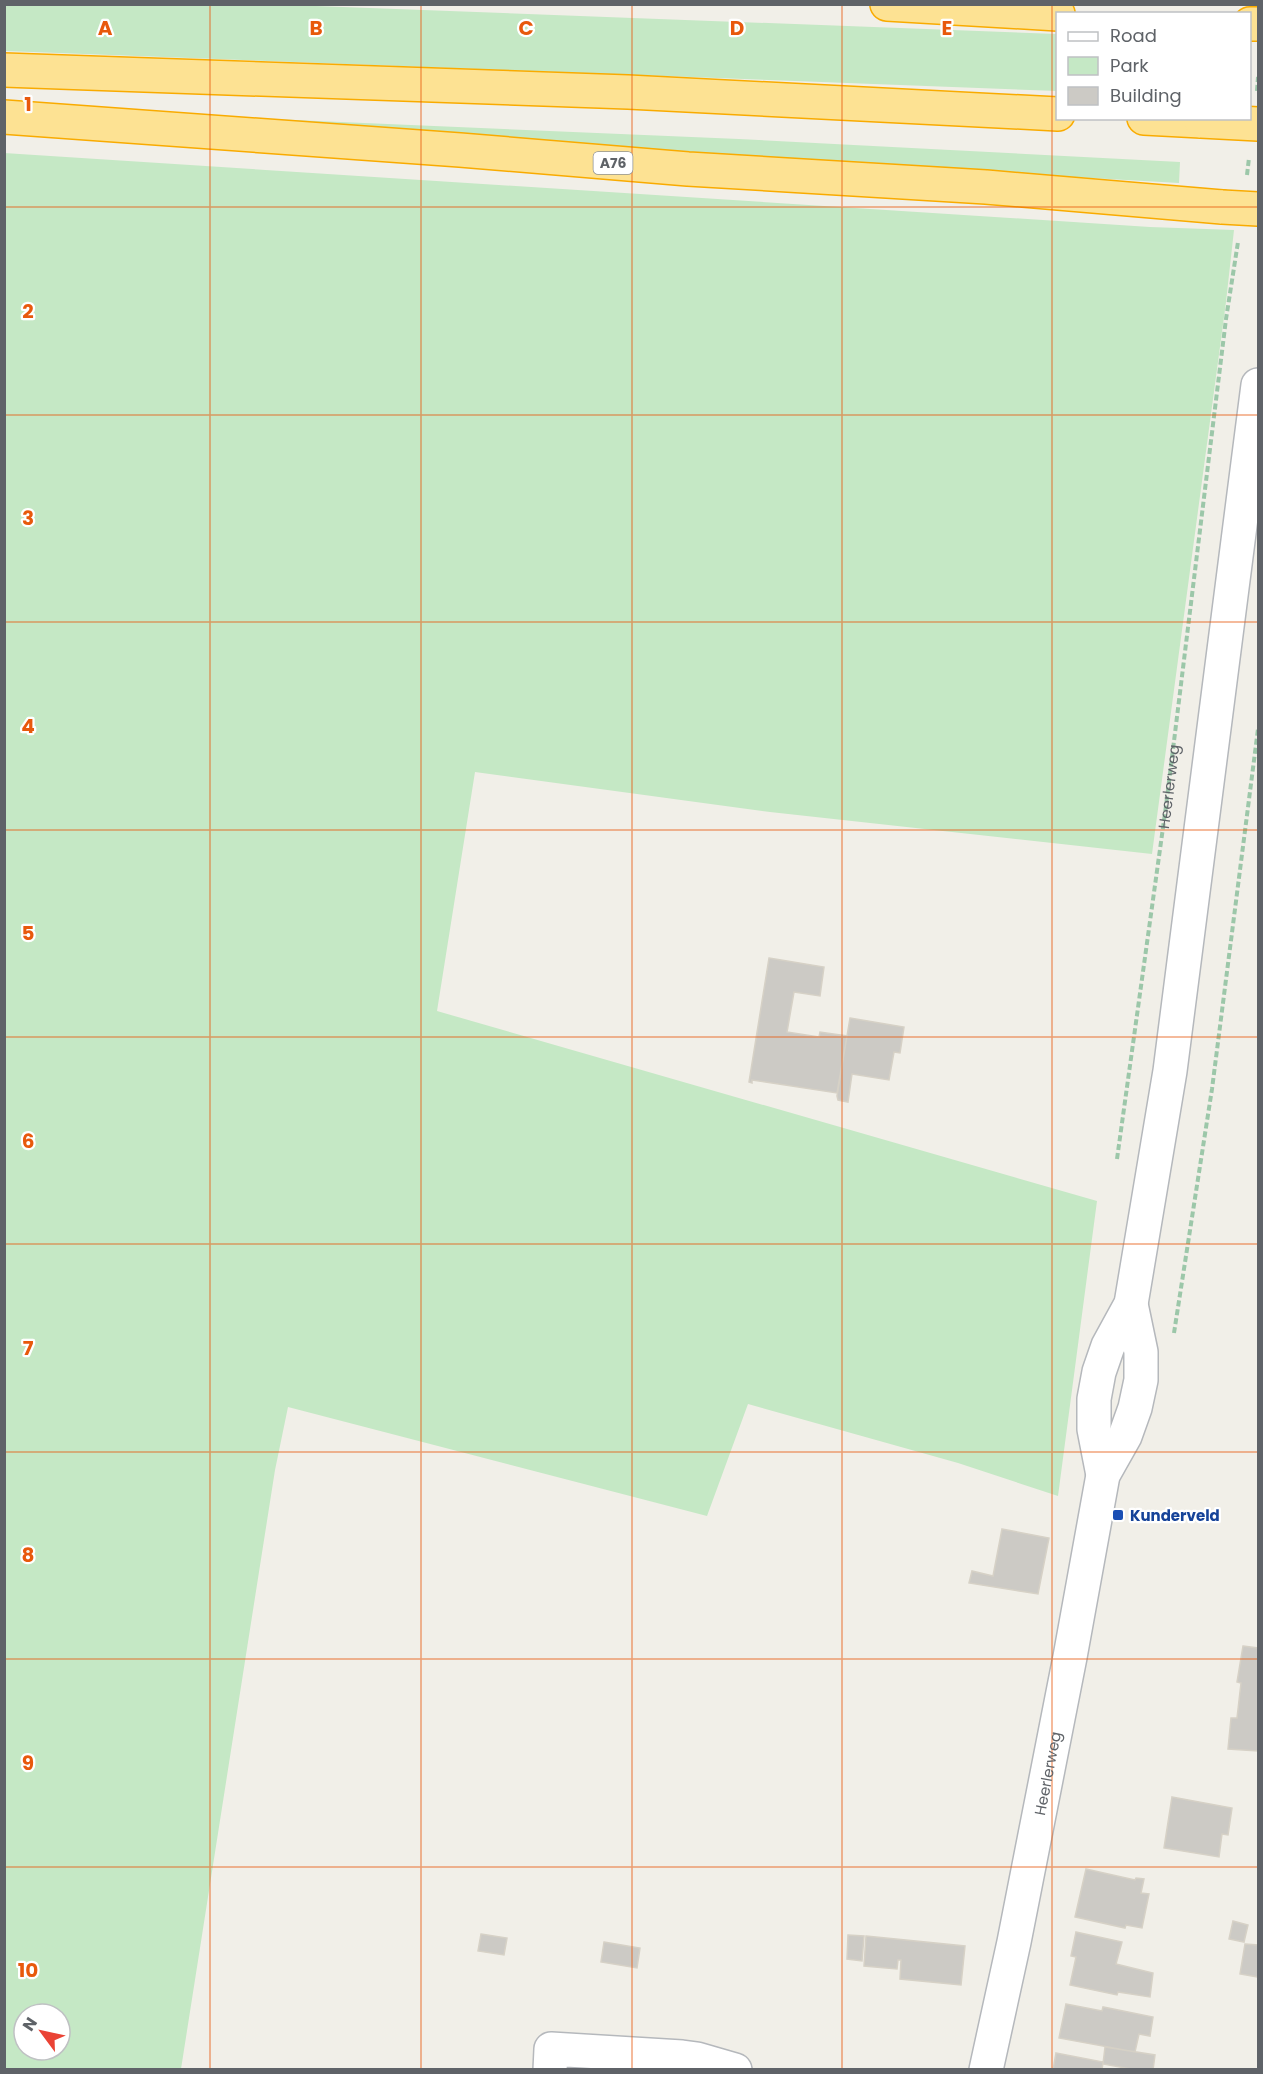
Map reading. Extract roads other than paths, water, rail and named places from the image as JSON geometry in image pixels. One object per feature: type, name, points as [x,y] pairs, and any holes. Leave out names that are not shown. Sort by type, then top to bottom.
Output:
[{"type":"highway","points":[[887,4],[1056,14]]},
{"type":"highway","points":[[4,70],[628,92],[1056,114]]},
{"type":"highway","name":"A76","points":[[4,117],[402,145],[688,170],[986,188],[1258,209]]},
{"type":"highway","points":[[1172,120],[1258,124]]},
{"type":"street","name":"Heerlerweg","points":[[1103,1475],[1094,1429],[1094,1399],[1099,1372],[1108,1346],[1131,1304],[1170,1071],[1258,385]]},
{"type":"street","name":"Heerlerweg","points":[[986,2070],[1043,1794],[1103,1475],[1125,1436],[1135,1408],[1141,1380],[1141,1352],[1131,1304]]},
{"type":"street","points":[[550,2070],[551,2049],[682,2057],[735,2070]]},
{"type":"place","name":"Kunderveld","points":[[1118,1515]]}]
